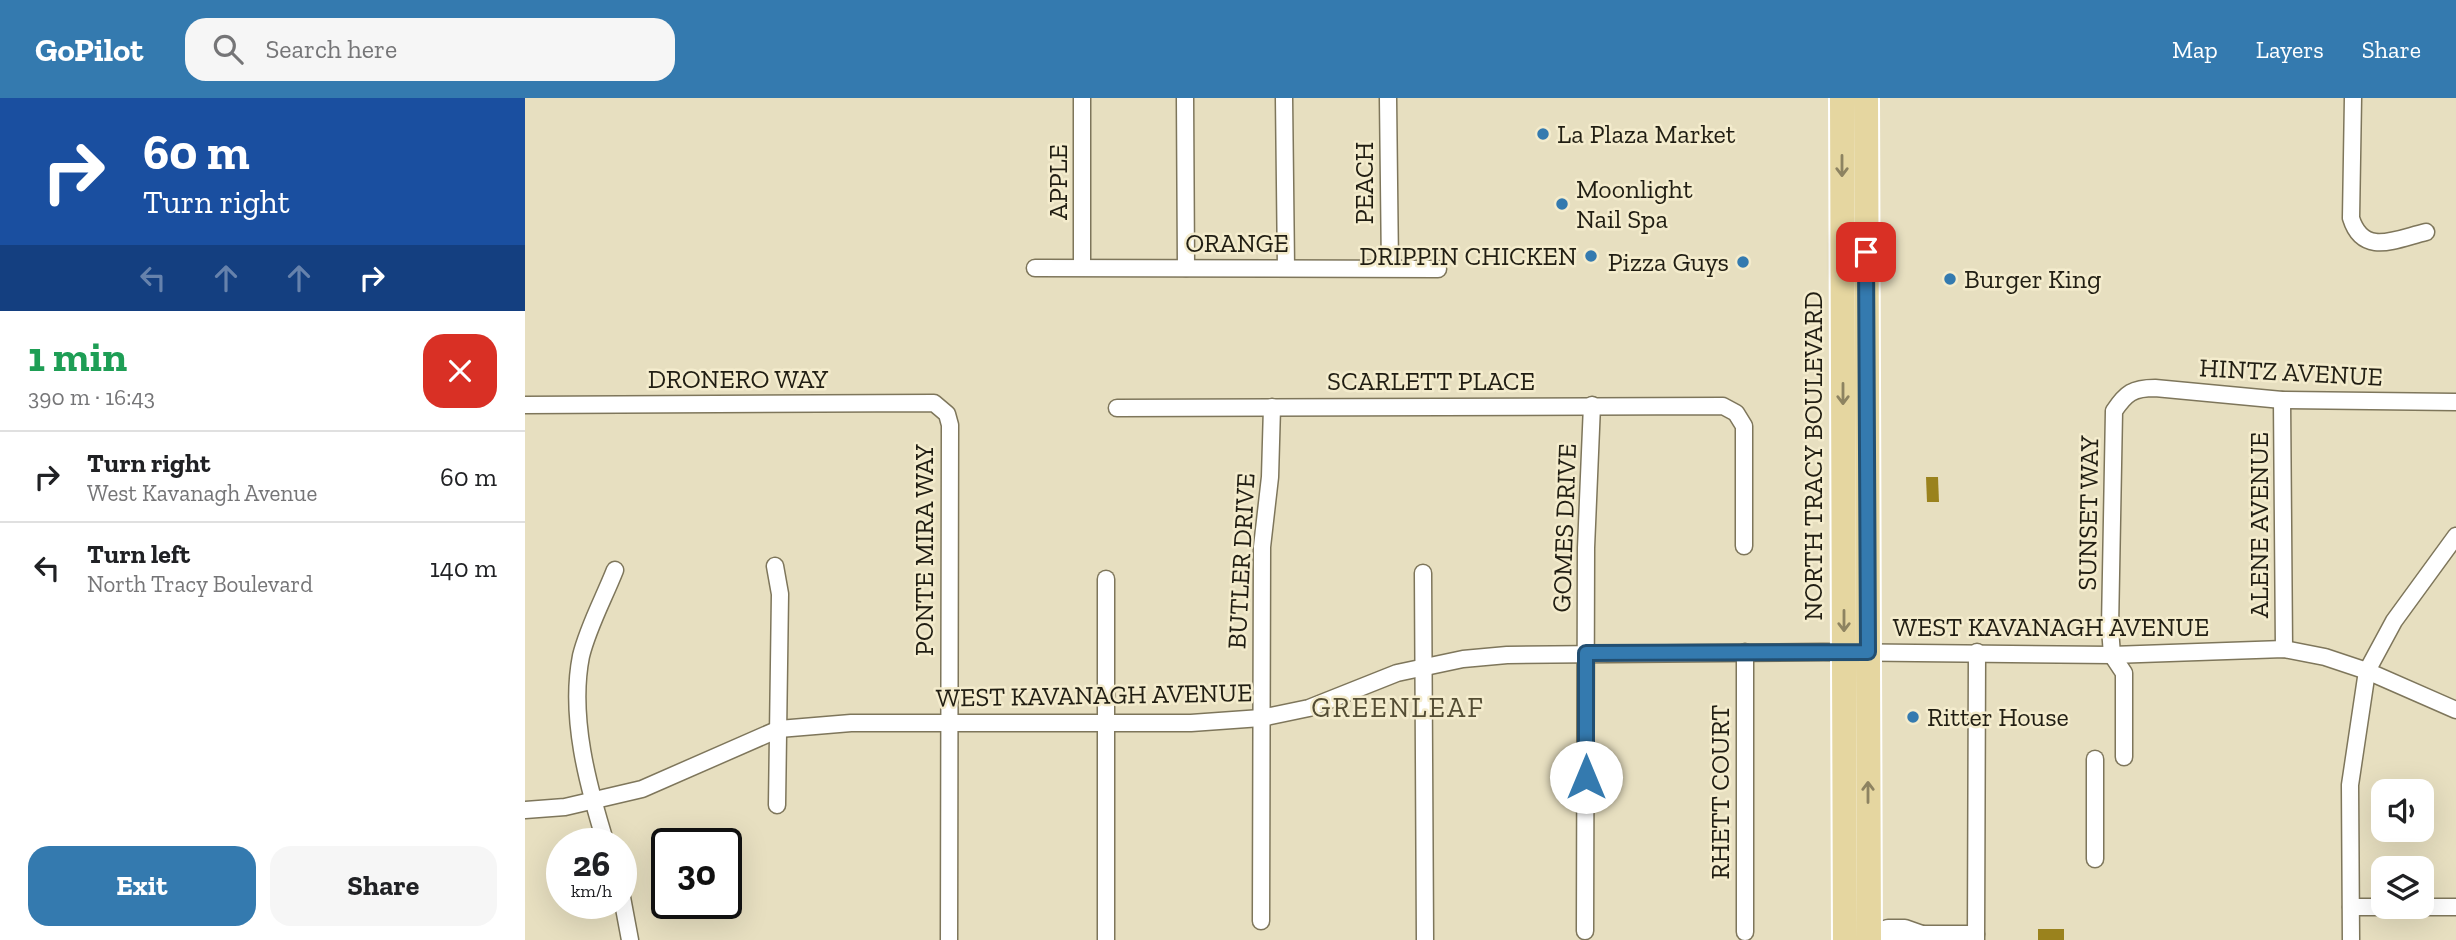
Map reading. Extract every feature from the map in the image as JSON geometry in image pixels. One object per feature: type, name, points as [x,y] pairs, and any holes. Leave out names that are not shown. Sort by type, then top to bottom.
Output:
[{"type":"main road","name":"NORTH TRACY BOULEVARD","points":[[1842,98],[1856,652],[1869,937]]},
{"type":"main road","name":"NORTH TRACY BOULEVARD","points":[[1845,940],[1845,798],[1856,652],[1866,98]]},
{"type":"street","name":"APPLE","points":[[1082,98],[1082,266]]},
{"type":"street","points":[[1185,98],[1186,268]]},
{"type":"street","points":[[1285,98],[1286,268]]},
{"type":"street","name":"PEACH","points":[[1388,98],[1390,268]]},
{"type":"street","points":[[2353,98],[2351,218],[2355,231],[2365,241],[2377,243],[2426,232]]},
{"type":"street","name":"ORANGE","points":[[1035,268],[1082,266],[1438,269]]},
{"type":"street","name":"HINTZ AVENUE","points":[[2125,394],[2138,388],[2155,388],[2283,400],[2456,402]]},
{"type":"street","name":"SUNSET WAY","points":[[2124,757],[2124,673],[2112,655],[2114,411],[2125,394]]},
{"type":"street","name":"ALENE AVENUE","points":[[2283,400],[2284,649]]},
{"type":"street","name":"DRONERO WAY","points":[[525,405],[934,403],[947,414]]},
{"type":"street","name":"GOMES DRIVE","points":[[1585,931],[1586,516],[1592,405]]},
{"type":"street","name":"SCARLETT PLACE","points":[[1117,408],[1715,405],[1730,409],[1741,419],[1745,435],[1744,546]]},
{"type":"street","name":"BUTLER DRIVE","points":[[1261,920],[1262,547],[1270,477],[1272,407]]},
{"type":"street","name":"PONTE MIRA WAY","points":[[947,414],[950,425],[949,940]]},
{"type":"street","points":[[2351,940],[2350,785],[2367,671],[2394,621],[2456,536]]},
{"type":"street","points":[[775,566],[780,594],[776,806]]},
{"type":"street","points":[[601,828],[592,801],[580,732],[579,675],[582,655],[615,570]]},
{"type":"street","points":[[1423,573],[1425,940]]},
{"type":"street","points":[[1106,579],[1106,940]]},
{"type":"street","name":"WEST KAVANAGH AVENUE","points":[[525,810],[565,807],[642,789],[779,729],[851,723],[1191,723],[1261,718],[1309,708],[1397,673],[1507,655],[1977,652],[2112,655],[2284,649],[2325,657],[2367,671],[2456,710]]},
{"type":"street","name":"RHETT COURT","points":[[1745,652],[1745,932]]},
{"type":"street","points":[[1845,798],[1855,831],[1856,922],[1860,929],[1869,937],[1888,928],[1905,928],[1922,934],[1976,937],[1977,652]]},
{"type":"street","points":[[2095,759],[2095,859]]},
{"type":"street","points":[[2351,907],[2456,907]]},
{"type":"street","points":[[626,919],[630,940]]},
{"type":"shaded area","points":[[1926,477],[1938,477],[1939,502],[1927,502]]},
{"type":"shaded area","points":[[2038,929],[2064,929],[2064,940],[2038,940]]},
{"type":"place","name":"La Plaza Market","points":[[1543,134]]},
{"type":"place","name":"Moonlight Nail Spa","points":[[1562,204]]},
{"type":"place","name":"DRIPPIN CHICKEN","points":[[1591,256]]},
{"type":"place","name":"Pizza Guys","points":[[1743,262]]},
{"type":"place","name":"Burger King","points":[[1950,279]]},
{"type":"place","name":"Ritter House","points":[[1913,717]]},
{"type":"district","name":"GREENLEAF","points":[[1398,707]]},
{"type":"route","points":[[1586,777],[1586,653],[1868,652],[1866,252]]}]
